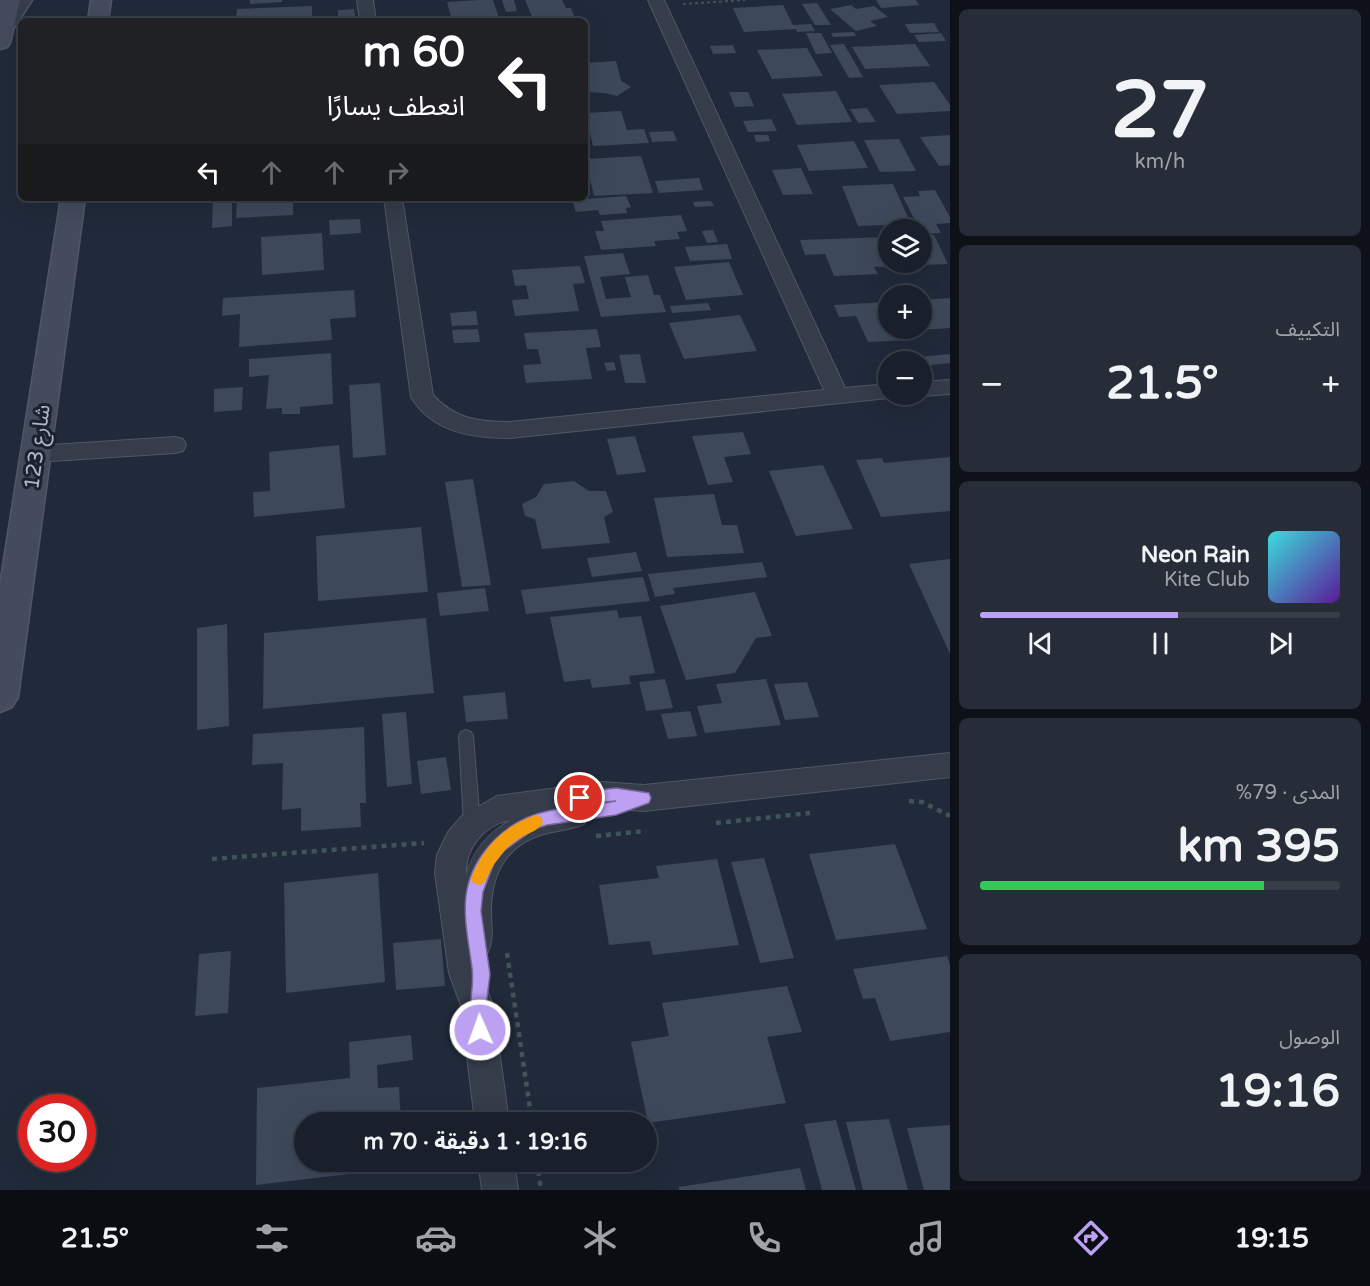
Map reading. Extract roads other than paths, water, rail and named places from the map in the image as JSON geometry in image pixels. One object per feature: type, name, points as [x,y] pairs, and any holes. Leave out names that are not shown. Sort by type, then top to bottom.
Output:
[{"type":"main road","points":[[2,35],[10,0]]},
{"type":"main road","points":[[98,18],[100,0]]},
{"type":"main road","name":"شارع 123","points":[[0,696],[73,201]]},
{"type":"street","points":[[2,35],[22,0]]},
{"type":"street","points":[[365,0],[368,18]]},
{"type":"street","points":[[657,3],[837,395]]},
{"type":"street","points":[[393,201],[422,397],[435,413],[457,425],[483,431],[510,430],[878,392]]},
{"type":"street","points":[[932,388],[950,387]]},
{"type":"street","points":[[36,454],[176,445]]},
{"type":"street","points":[[491,1112],[477,1006],[465,973],[450,873],[452,855],[465,833],[497,809],[514,806],[602,795],[644,798],[950,765]]},
{"type":"street","points":[[477,1006],[481,974],[473,911],[474,892],[488,858],[506,839],[529,824],[547,818],[616,808],[644,798]]},
{"type":"street","points":[[498,1172],[500,1190]]},
{"type":"lane","points":[[465,833],[466,736]]}]
